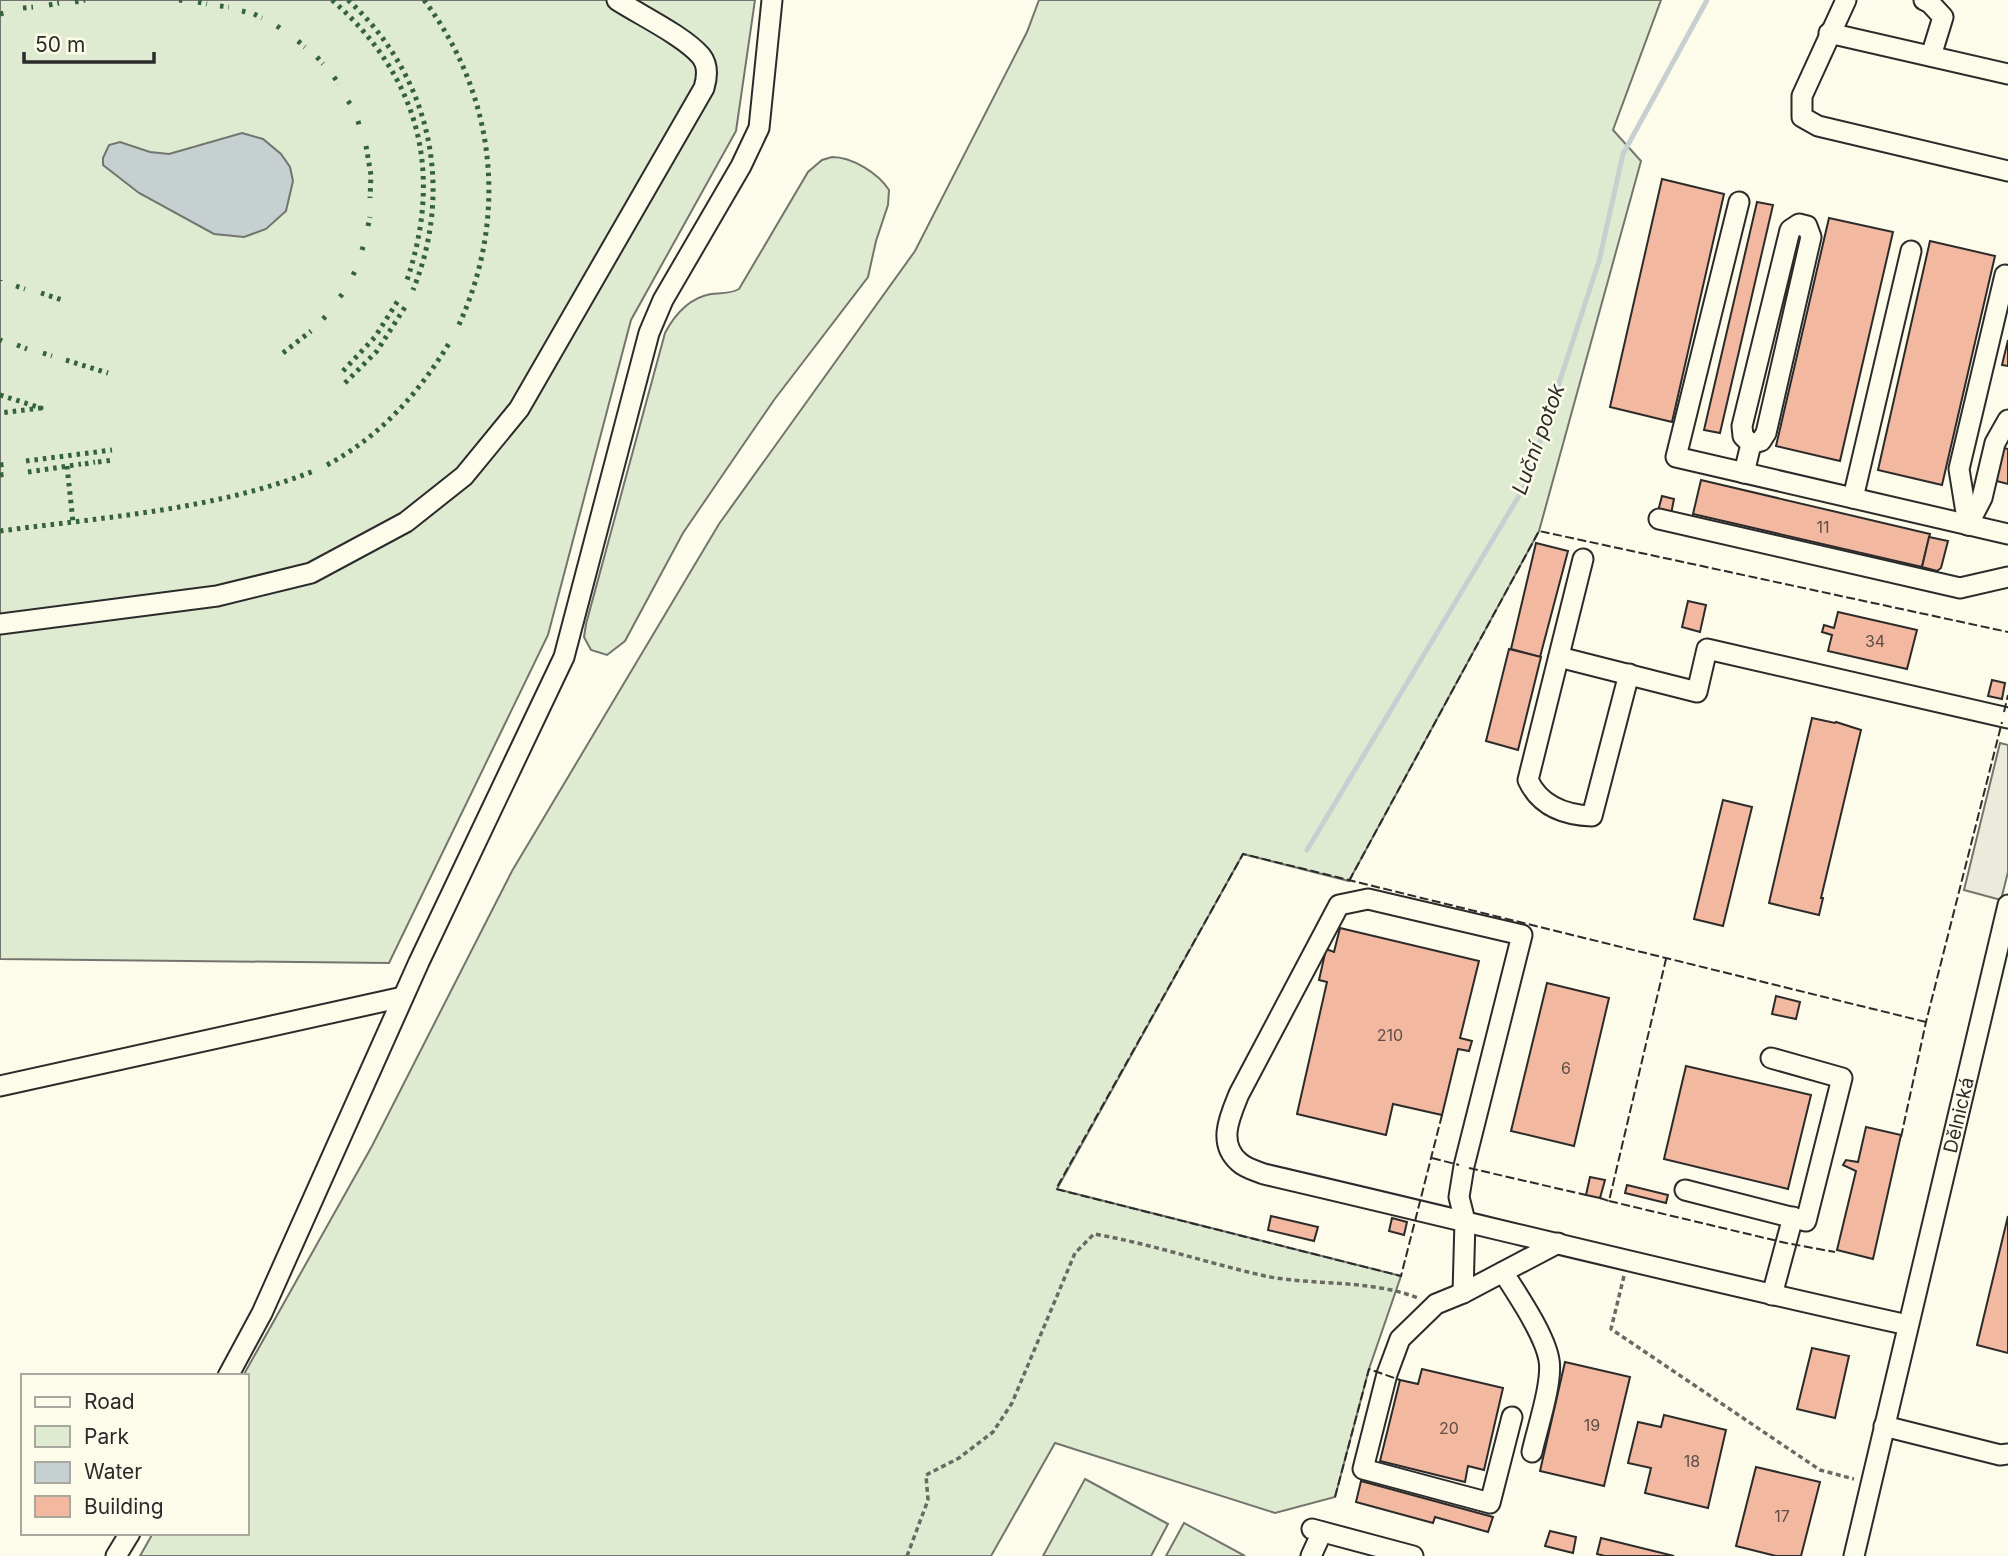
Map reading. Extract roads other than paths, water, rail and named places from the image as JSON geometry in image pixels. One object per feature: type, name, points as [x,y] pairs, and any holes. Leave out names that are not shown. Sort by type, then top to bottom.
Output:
[{"type":"street","points":[[0,624],[218,596],[311,573],[406,522],[464,476],[519,409],[704,88],[708,75],[703,58],[684,42],[617,0]]},
{"type":"street","points":[[229,1374],[262,1313],[403,997],[564,657],[649,333],[663,300],[741,166],[760,128],[772,0]]},
{"type":"street","points":[[1846,0],[1802,96],[1802,117],[1818,126],[2008,171]]},
{"type":"street","points":[[1924,0],[1943,18],[1931,57]]},
{"type":"street","points":[[1829,33],[2008,74]]},
{"type":"street","points":[[1739,202],[1676,457],[2008,534]]},
{"type":"street","points":[[1799,224],[1807,226],[1811,237],[1766,433],[1761,441],[1751,444],[1743,436],[1742,426],[1790,230],[1799,224]]},
{"type":"street","points":[[1853,498],[1911,251]]},
{"type":"street","points":[[1968,525],[1959,469],[2005,275]]},
{"type":"street","points":[[1968,525],[1982,498],[1995,443],[2008,420]]},
{"type":"street","points":[[1744,473],[1751,444]]},
{"type":"street","points":[[1659,519],[1960,588],[2008,577]]},
{"type":"street","points":[[1583,559],[1528,780],[1535,794],[1554,808],[1574,816],[1592,816],[1629,674]]},
{"type":"street","points":[[1559,656],[1697,692],[1707,649],[2008,718]]},
{"type":"street","points":[[1463,1293],[1465,1221],[1459,1197],[1464,1166],[1522,935],[1368,899],[1339,905],[1239,1094],[1226,1124],[1228,1148],[1239,1163],[1264,1174],[1465,1221],[1558,1243],[1772,1295],[1908,1325]]},
{"type":"street","name":"Dělnická","points":[[1854,1556],[2008,905]]},
{"type":"street","points":[[0,1086],[403,997]]},
{"type":"street","points":[[1685,1190],[1806,1221],[1842,1078],[1771,1058]]},
{"type":"street","points":[[1772,1295],[1793,1217]]},
{"type":"street","points":[[1512,1418],[1490,1503],[1363,1469],[1387,1374],[1400,1339],[1436,1304],[1463,1293],[1558,1243]]},
{"type":"street","points":[[1503,1272],[1534,1323],[1549,1360],[1548,1383],[1532,1452]]},
{"type":"street","points":[[1884,1426],[2000,1455],[2008,1454]]},
{"type":"street","points":[[1311,1556],[1317,1531],[1413,1556]]},
{"type":"street","points":[[116,1556],[129,1535]]},
{"type":"water","points":[[242,133],[263,139],[281,154],[290,167],[293,181],[286,211],[266,229],[244,237],[214,234],[139,193],[103,165],[109,145],[120,142],[150,152],[169,154]]},
{"type":"waterway","name":"Luční potok","points":[[1307,850],[1526,484],[1599,261],[1623,154],[1707,0]]}]
